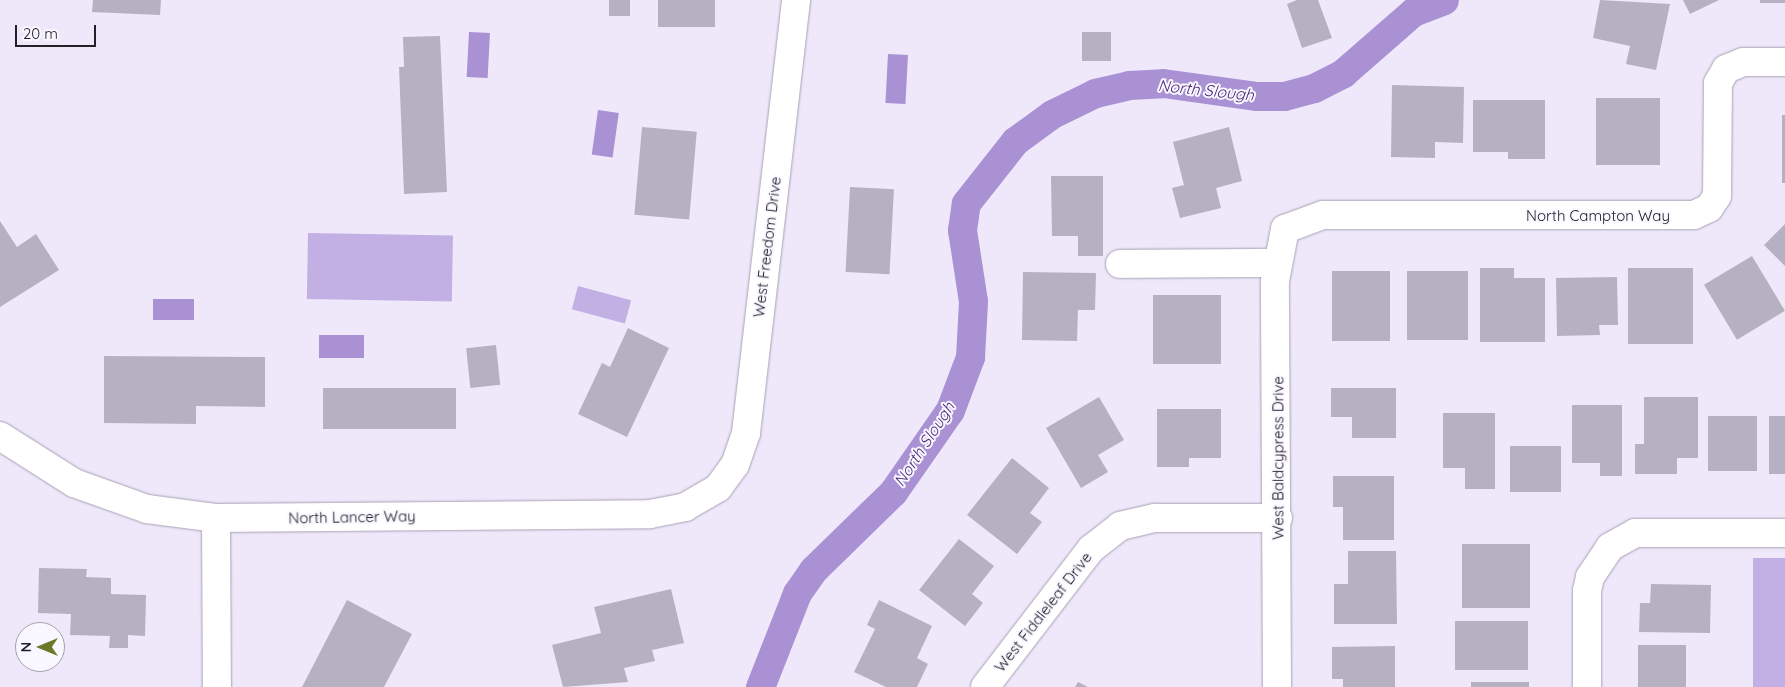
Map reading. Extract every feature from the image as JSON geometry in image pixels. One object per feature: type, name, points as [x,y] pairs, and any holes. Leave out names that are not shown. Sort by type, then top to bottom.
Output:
[{"type":"street","name":"West Freedom Drive","points":[[718,488],[735,465],[746,433],[796,0]]},
{"type":"street","name":"North Campton Way","points":[[1285,229],[1324,215],[1694,215],[1709,208],[1717,196],[1718,83],[1726,69],[1743,62],[1785,62]]},
{"type":"street","name":"West Baldcypress Drive","points":[[1277,687],[1278,263],[1285,229]]},
{"type":"street","points":[[1120,264],[1278,263]]},
{"type":"street","name":"North Lancer Way","points":[[0,436],[74,483],[147,509],[216,518],[650,514],[685,507],[718,488]]},
{"type":"street","points":[[216,518],[217,687]]},
{"type":"street","name":"West Fiddleleaf Drive","points":[[985,687],[1091,549],[1120,526],[1155,518],[1278,518]]},
{"type":"street","points":[[1588,687],[1587,591],[1590,577],[1610,547],[1635,532],[1785,532]]},
{"type":"shaded area","points":[[469,32],[490,33],[488,78],[467,77]]},
{"type":"shaded area","points":[[888,54],[908,55],[905,104],[885,103]]},
{"type":"shaded area","points":[[598,110],[619,113],[613,157],[592,155]]},
{"type":"shaded area","points":[[308,233],[453,236],[452,302],[307,299]]},
{"type":"shaded area","points":[[578,286],[631,300],[625,323],[572,309]]},
{"type":"shaded area","points":[[153,299],[194,299],[194,320],[153,320]]},
{"type":"shaded area","points":[[319,335],[364,335],[364,358],[319,358]]},
{"type":"shaded area","points":[[1753,558],[1785,558],[1785,687],[1753,687]]},
{"type":"building","points":[[93,0],[161,0],[160,15],[92,12]]},
{"type":"building","points":[[609,0],[630,0],[630,16],[609,16]]},
{"type":"building","points":[[658,0],[715,0],[715,27],[658,27]]},
{"type":"building","points":[[1297,0],[1318,0],[1332,38],[1302,48],[1287,4]]},
{"type":"building","points":[[1600,0],[1670,4],[1656,70],[1626,64],[1630,46],[1593,38]]},
{"type":"building","points":[[1683,0],[1719,0],[1690,14]]},
{"type":"building","points":[[1760,0],[1785,0],[1785,3],[1760,3]]},
{"type":"building","points":[[1082,32],[1111,32],[1111,61],[1082,61]]},
{"type":"building","points":[[440,36],[447,192],[404,194],[399,67],[404,67],[403,37]]},
{"type":"building","points":[[1392,85],[1464,87],[1463,143],[1435,142],[1435,158],[1391,157]]},
{"type":"building","points":[[1596,98],[1660,98],[1660,165],[1596,165]]},
{"type":"building","points":[[1473,100],[1545,100],[1545,159],[1508,159],[1508,152],[1473,152]]},
{"type":"building","points":[[1782,115],[1785,115],[1785,183],[1782,183]]},
{"type":"building","points":[[642,127],[697,132],[689,219],[634,215]]},
{"type":"building","points":[[1229,127],[1242,181],[1216,188],[1221,208],[1180,218],[1172,188],[1184,185],[1173,142]]},
{"type":"building","points":[[1051,176],[1103,176],[1103,256],[1078,256],[1078,236],[1052,236]]},
{"type":"building","points":[[850,187],[894,189],[889,274],[846,272]]},
{"type":"building","points":[[0,221],[17,247],[36,234],[59,270],[0,307]]},
{"type":"building","points":[[1785,224],[1785,266],[1764,245]]},
{"type":"building","points":[[1752,256],[1785,311],[1737,340],[1704,285]]},
{"type":"building","points":[[1480,268],[1514,268],[1514,278],[1545,278],[1545,342],[1480,342]]},
{"type":"building","points":[[1628,268],[1693,268],[1693,344],[1628,344]]},
{"type":"building","points":[[1332,271],[1390,271],[1390,341],[1332,341]]},
{"type":"building","points":[[1407,271],[1468,271],[1468,340],[1407,340]]},
{"type":"building","points":[[1023,272],[1096,273],[1095,310],[1078,310],[1077,341],[1022,340]]},
{"type":"building","points":[[1617,277],[1618,325],[1599,325],[1600,335],[1557,336],[1556,278]]},
{"type":"building","points":[[1153,295],[1221,295],[1221,364],[1153,364]]},
{"type":"building","points":[[628,328],[669,348],[627,437],[578,414],[602,363],[610,367]]},
{"type":"building","points":[[496,345],[500,385],[470,388],[466,348]]},
{"type":"building","points":[[104,356],[265,357],[265,407],[196,406],[196,424],[104,423]]},
{"type":"building","points":[[323,388],[456,388],[456,429],[323,429]]},
{"type":"building","points":[[1331,388],[1396,388],[1396,438],[1352,438],[1352,417],[1331,417]]},
{"type":"building","points":[[1099,397],[1124,440],[1098,455],[1108,472],[1081,488],[1046,428]]},
{"type":"building","points":[[1644,397],[1698,397],[1698,458],[1677,458],[1677,474],[1635,474],[1635,444],[1644,444]]},
{"type":"building","points":[[1572,405],[1622,405],[1622,476],[1600,476],[1600,463],[1572,463]]},
{"type":"building","points":[[1157,409],[1221,409],[1221,458],[1189,458],[1189,467],[1157,467]]},
{"type":"building","points":[[1443,413],[1495,413],[1495,489],[1465,489],[1465,468],[1443,468]]},
{"type":"building","points":[[1708,416],[1757,416],[1757,471],[1708,471]]},
{"type":"building","points":[[1769,416],[1785,416],[1785,474],[1769,474]]},
{"type":"building","points":[[1510,446],[1561,446],[1561,492],[1510,492]]},
{"type":"building","points":[[1012,458],[1049,488],[1030,513],[1042,522],[1017,554],[967,515]]},
{"type":"building","points":[[1333,476],[1394,476],[1394,540],[1343,540],[1343,507],[1333,507]]},
{"type":"building","points":[[959,539],[994,566],[972,594],[983,603],[965,626],[919,590]]},
{"type":"building","points":[[1462,544],[1530,544],[1530,608],[1462,608]]},
{"type":"building","points":[[1348,551],[1396,551],[1397,624],[1334,624],[1334,584],[1348,584]]},
{"type":"building","points":[[39,568],[87,569],[86,577],[111,578],[111,594],[146,595],[145,636],[128,635],[128,648],[109,648],[110,636],[70,635],[71,614],[38,613]]},
{"type":"building","points":[[1651,584],[1711,585],[1710,633],[1639,632],[1640,603],[1650,603]]},
{"type":"building","points":[[671,589],[684,643],[652,650],[655,661],[624,668],[628,682],[563,687],[552,645],[601,633],[594,607]]},
{"type":"building","points":[[347,600],[412,634],[384,687],[302,687]]},
{"type":"building","points":[[879,600],[932,626],[917,658],[928,664],[917,687],[886,687],[854,672],[875,629],[867,625]]},
{"type":"building","points":[[1455,621],[1528,621],[1528,670],[1455,670]]},
{"type":"building","points":[[1638,645],[1686,645],[1686,687],[1638,687]]},
{"type":"building","points":[[1395,646],[1395,687],[1343,687],[1343,679],[1332,679],[1332,647]]},
{"type":"building","points":[[1078,682],[1088,687],[1075,687]]},
{"type":"building","points":[[1471,682],[1529,682],[1529,687],[1471,687]]},
{"type":"waterway","name":"North Slough","points":[[760,687],[797,593],[813,570],[893,492],[950,410],[970,357],[973,301],[962,230],[966,203],[1015,141],[1052,114],[1095,93],[1129,85],[1163,83],[1257,96],[1284,96],[1314,88],[1343,73],[1413,12],[1444,0]]}]
